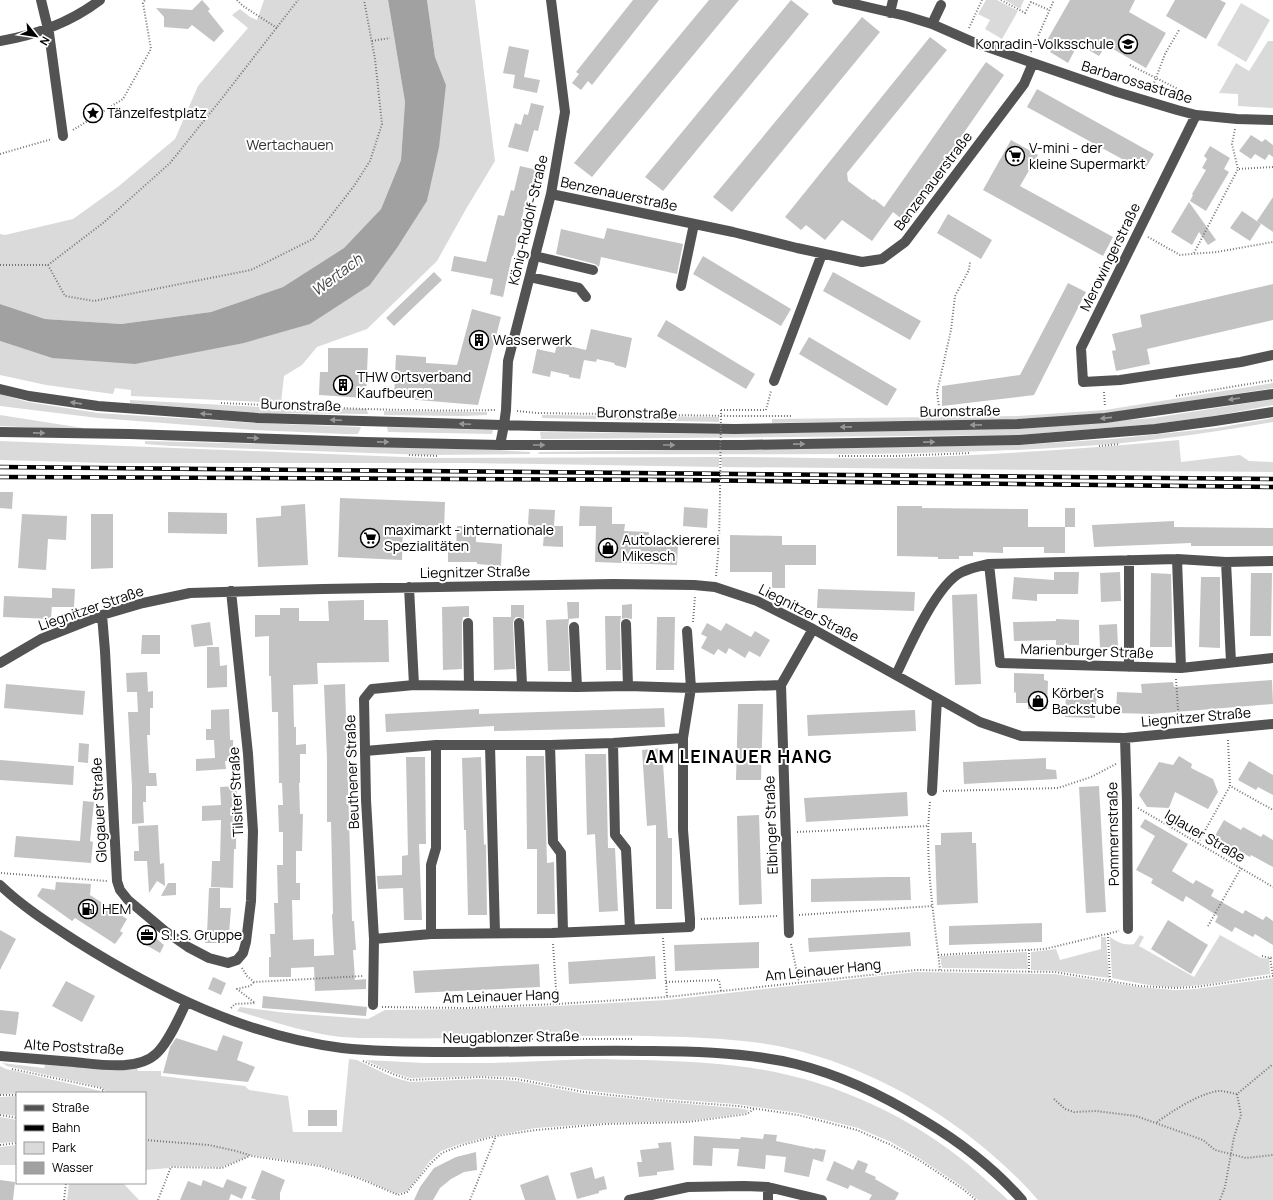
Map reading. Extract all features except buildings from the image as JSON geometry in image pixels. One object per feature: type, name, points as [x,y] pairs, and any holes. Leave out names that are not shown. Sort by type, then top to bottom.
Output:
[{"type":"street","points":[[41,0],[48,28],[63,136]]},
{"type":"street","points":[[0,40],[22,37],[71,19],[100,0]]},
{"type":"street","name":"König-Rudolf-Straße","points":[[500,444],[506,410],[508,361],[526,308],[530,277],[551,194],[565,112],[551,0]]},
{"type":"street","name":"Barbarossastraße","points":[[837,0],[932,24],[964,38],[1031,62],[1176,110],[1196,115],[1237,119],[1273,120]]},
{"type":"street","points":[[890,13],[894,0]]},
{"type":"street","points":[[932,24],[941,5]]},
{"type":"street","name":"Benzenauerstraße","points":[[551,194],[733,232],[822,254],[862,262],[882,259],[905,242],[1024,84],[1031,62]]},
{"type":"street","name":"Merowingerstraße","points":[[1196,115],[1081,348],[1083,382],[1120,380],[1241,362],[1273,355]]},
{"type":"street","points":[[681,286],[694,224]]},
{"type":"street","points":[[774,381],[822,254]]},
{"type":"street","points":[[535,256],[594,270]]},
{"type":"street","points":[[530,277],[579,288],[586,297]]},
{"type":"street","name":"Buronstraße","points":[[0,389],[29,396],[98,406],[251,417],[504,425],[735,429],[1018,424],[1105,418],[1273,394]]},
{"type":"street","points":[[0,432],[130,434],[356,442],[743,445],[1019,440],[1163,428],[1215,422],[1273,412]]},
{"type":"street","points":[[1178,559],[1178,668]]},
{"type":"street","points":[[896,675],[923,621],[943,588],[961,572],[988,564],[1178,559],[1226,562],[1273,561]]},
{"type":"street","points":[[1128,560],[1129,667]]},
{"type":"street","points":[[1226,562],[1231,662]]},
{"type":"street","name":"Marienburger Straße","points":[[988,564],[1000,663],[1178,668],[1273,658]]},
{"type":"street","name":"Liegnitzer Straße","points":[[0,662],[41,639],[102,616],[143,603],[190,593],[409,587],[613,584],[694,585],[715,588],[757,601],[813,629],[980,722],[1021,736],[1125,738],[1273,724]]},
{"type":"street","points":[[409,587],[414,684]]},
{"type":"street","name":"Tilsiter Straße","points":[[231,591],[248,754],[253,831],[251,901],[247,936],[243,953],[237,960]]},
{"type":"street","name":"Glogauer Straße","points":[[102,616],[117,882],[120,890],[128,900],[165,931],[188,947],[210,958],[228,963],[237,960]]},
{"type":"street","points":[[468,623],[469,686]]},
{"type":"street","points":[[519,623],[522,686]]},
{"type":"street","points":[[626,624],[628,686]]},
{"type":"street","points":[[574,627],[577,687]]},
{"type":"street","points":[[781,686],[813,629]]},
{"type":"street","points":[[374,939],[431,934],[552,933],[690,927],[683,830],[683,738],[691,688],[687,631]]},
{"type":"street","name":"Beuthener Straße","points":[[373,1005],[374,939],[366,800],[364,699],[372,689],[414,684],[469,686],[628,686],[691,688],[781,686]]},
{"type":"street","name":"Elbinger Straße","points":[[781,686],[789,933]]},
{"type":"street","points":[[932,791],[937,698]]},
{"type":"street","points":[[365,751],[436,745],[550,745],[613,743],[683,738]]},
{"type":"street","name":"Pommernstraße","points":[[1125,738],[1128,930]]},
{"type":"street","points":[[613,743],[615,835],[626,849],[630,929]]},
{"type":"street","points":[[490,744],[495,933]]},
{"type":"street","points":[[431,934],[431,865],[436,848],[436,745]]},
{"type":"street","points":[[550,745],[553,842],[561,853],[563,932]]},
{"type":"street","name":"Neugablonzer Straße","points":[[0,885],[12,897],[39,916],[136,976],[186,1003],[227,1019],[268,1032],[339,1047],[397,1052],[518,1052],[593,1050],[696,1051],[741,1055],[797,1064],[837,1077],[867,1090],[908,1111],[949,1136],[975,1155],[1022,1200]]},
{"type":"street","name":"Alte Poststraße","points":[[0,1056],[111,1066],[136,1063],[157,1053],[166,1040],[186,1003]]},
{"type":"street","points":[[630,1200],[688,1187],[744,1186],[768,1187],[822,1200]]},
{"type":"street","points":[[768,1187],[768,1200]]},
{"type":"path","points":[[0,154],[63,136],[123,99],[151,49],[143,3],[145,0]]},
{"type":"path","points":[[237,0],[243,6],[277,28]]},
{"type":"path","points":[[0,265],[48,265],[103,223],[170,163],[298,0]]},
{"type":"path","points":[[48,265],[65,296],[94,302],[251,270],[312,239],[354,186],[370,161],[382,124],[375,59],[364,0]]},
{"type":"path","points":[[964,38],[982,0]]},
{"type":"path","points":[[1001,0],[1025,13],[1032,2],[1049,10]]},
{"type":"path","points":[[1031,62],[1049,10],[1054,0]]},
{"type":"path","points":[[1147,101],[1165,54],[1179,30]]},
{"type":"path","points":[[372,41],[390,38]]},
{"type":"path","points":[[1130,65],[1182,91],[1176,110]]},
{"type":"path","points":[[1194,253],[1238,169],[1232,144],[1237,119]]},
{"type":"path","points":[[1238,169],[1273,167]]},
{"type":"path","points":[[1138,232],[1180,255],[1217,252],[1273,242]]},
{"type":"path","points":[[940,414],[938,392],[951,330],[955,296],[968,270],[970,262]]},
{"type":"path","points":[[1174,396],[1273,380]]},
{"type":"path","points":[[715,588],[720,544],[721,410],[766,410],[774,381]]},
{"type":"path","points":[[1103,381],[1105,407]]},
{"type":"path","points":[[217,403],[280,406],[506,410],[538,413],[798,416]]},
{"type":"path","points":[[687,631],[693,622],[695,596],[701,597]]},
{"type":"path","points":[[1178,668],[1180,732]]},
{"type":"path","points":[[1198,843],[1230,786],[1228,728]]},
{"type":"path","points":[[940,970],[932,906],[927,826],[932,791],[1058,788],[1091,777],[1126,759]]},
{"type":"path","points":[[1230,786],[1273,810]]},
{"type":"path","name":"Iglauer Straße","points":[[1127,802],[1273,888]]},
{"type":"path","points":[[785,833],[927,826]]},
{"type":"path","points":[[1208,926],[1241,868]]},
{"type":"path","points":[[0,873],[117,882]]},
{"type":"path","points":[[690,919],[789,915],[932,906]]},
{"type":"path","points":[[662,928],[667,997]]},
{"type":"path","points":[[938,955],[1045,949],[1128,930]]},
{"type":"path","points":[[552,933],[557,1004]]},
{"type":"path","points":[[789,933],[800,982]]},
{"type":"path","points":[[1108,934],[1110,981]]},
{"type":"path","points":[[1029,950],[1029,972]]},
{"type":"path","points":[[1262,956],[1270,958],[1273,957]]},
{"type":"path","points":[[1270,958],[1273,976]]},
{"type":"path","points":[[237,960],[247,976],[254,982]]},
{"type":"path","name":"Am Leinauer Hang","points":[[373,1005],[386,1008],[465,1008],[667,997],[916,970],[1055,972],[1139,986],[1175,988],[1195,987],[1273,976]]},
{"type":"path","points":[[229,1011],[235,1004],[255,1003],[237,989],[250,986],[254,982],[373,976]]},
{"type":"path","points":[[666,982],[719,980],[721,991]]},
{"type":"path","points":[[521,1039],[633,1038]]},
{"type":"path","points":[[364,1059],[357,1059],[410,1080],[480,1077],[516,1079],[584,1092],[656,1100],[738,1106],[798,1115],[857,1130],[891,1145],[919,1160],[963,1189],[976,1200]]},
{"type":"path","points":[[1156,1123],[1179,1107],[1200,1096],[1220,1091],[1237,1094],[1273,1064]]},
{"type":"path","points":[[7,1068],[101,1088],[104,1091],[102,1092]]},
{"type":"path","points":[[1220,1200],[1225,1187],[1234,1137],[1241,1115],[1237,1094]]},
{"type":"path","points":[[0,1095],[16,1095]]},
{"type":"path","points":[[1054,1099],[1065,1109],[1074,1112],[1096,1111],[1136,1116],[1203,1140],[1215,1150],[1246,1158],[1273,1155]]},
{"type":"path","points":[[146,1140],[209,1145],[252,1156],[320,1166],[361,1179],[398,1195],[407,1192],[430,1163],[442,1152],[496,1136],[536,1130],[605,1124],[688,1122],[747,1114],[754,1109]]},
{"type":"path","points":[[0,1115],[16,1118]]},
{"type":"path","points":[[470,1200],[496,1136]]},
{"type":"path","points":[[0,1145],[16,1143]]},
{"type":"path","points":[[158,1200],[171,1167],[222,1168],[252,1156]]},
{"type":"path","points":[[64,1200],[66,1184]]},
{"type":"green space","name":"Wertachauen","points":[[264,0],[388,0],[405,102],[401,160],[381,209],[344,248],[283,287],[211,312],[121,324],[45,319],[0,304],[0,234],[5,235],[73,219],[119,186],[175,139],[198,86],[248,28],[232,15],[240,9],[250,17],[257,20]]},
{"type":"green space","points":[[427,0],[475,0],[495,161],[437,261],[367,329],[317,347],[302,365],[284,376],[281,403],[131,396],[131,390],[115,388],[113,394],[46,385],[0,375],[0,341],[52,358],[370,285],[397,248],[427,201],[446,85],[435,57]]},
{"type":"green space","points":[[986,0],[997,0],[1018,11],[1002,39],[985,29],[990,20],[978,14]]},
{"type":"green space","points":[[1005,0],[1024,0],[1020,9]]},
{"type":"green space","points":[[1241,3],[1270,20],[1246,62],[1217,45]]},
{"type":"green space","points":[[1268,41],[1273,41],[1273,108],[1238,106],[1238,94],[1219,93],[1236,63],[1249,71]]},
{"type":"green space","points":[[1273,383],[1273,388],[1105,414],[1018,419],[772,423],[772,419],[1018,416],[1105,410]]},
{"type":"green space","points":[[0,394],[28,402],[98,413],[257,423],[361,427],[358,434],[345,434],[254,430],[98,418],[0,406]]},
{"type":"green space","points":[[1273,399],[1273,405],[1214,416],[1154,424],[1019,435],[541,439],[540,432],[718,434],[1018,429],[1153,418]]},
{"type":"green space","points":[[130,400],[279,408],[367,409],[368,414],[260,413],[130,403]]},
{"type":"green space","points":[[384,411],[487,412],[487,415],[384,415]]},
{"type":"green space","points":[[0,415],[83,428],[83,430],[0,426]]},
{"type":"green space","points":[[542,415],[719,417],[719,422],[542,418]]},
{"type":"green space","points":[[1273,418],[1273,422],[1213,432],[1112,444],[1040,449],[969,452],[825,454],[538,454],[539,452],[1018,445],[1112,439],[1216,428]]},
{"type":"green space","points":[[387,427],[493,430],[492,434],[388,432]]},
{"type":"green space","points":[[1179,440],[1181,462],[1240,455],[1249,461],[1273,462],[1273,472],[722,467],[721,457],[933,457],[1038,451]]},
{"type":"green space","points":[[0,441],[428,458],[719,457],[719,467],[470,463],[108,463],[0,460]]},
{"type":"green space","points":[[145,441],[497,450],[530,452],[530,454],[429,455],[171,446],[145,444]]},
{"type":"green space","points":[[1140,935],[1144,937],[1139,946],[1194,977],[1220,935],[1261,958],[1269,959],[1270,974],[1211,984],[1176,987],[1135,983],[1112,978],[1110,937],[1121,943],[1134,944]]},
{"type":"green space","points":[[1101,937],[1106,937],[1109,978],[1056,971],[1031,970],[1031,952],[1056,949],[1060,960],[1101,949]]},
{"type":"green space","points":[[1027,952],[1028,969],[942,968],[940,956]]},
{"type":"green space","points":[[916,972],[1055,974],[1139,987],[1175,990],[1196,989],[1273,978],[1273,1200],[1038,1200],[1011,1171],[980,1145],[947,1120],[912,1098],[875,1079],[837,1063],[799,1051],[760,1043],[691,1037],[649,1036],[360,1038],[328,1035],[301,1030],[237,1011],[240,1007],[287,1013],[368,1019],[385,1010],[557,1006],[667,1000]]},
{"type":"green space","points":[[349,1059],[357,1060],[392,1077],[410,1082],[481,1079],[517,1081],[584,1094],[749,1110],[746,1113],[688,1121],[605,1123],[536,1128],[496,1135],[460,1144],[441,1151],[429,1162],[407,1191],[397,1194],[361,1178],[320,1165],[252,1155],[222,1167],[170,1166],[170,1168],[146,1170],[146,1092],[104,1092],[105,1091],[101,1087],[7,1066],[2,1063],[44,1068],[45,1065],[110,1069],[137,1066],[138,1071],[161,1071],[161,1076],[245,1086],[249,1090],[288,1096],[293,1132],[342,1132]]},
{"type":"green space","points":[[589,1059],[682,1061],[737,1066],[799,1078],[830,1087],[861,1099],[918,1129],[970,1166],[1008,1200],[978,1200],[963,1187],[919,1158],[891,1142],[858,1128],[798,1113],[736,1104],[656,1098],[584,1090],[516,1077],[481,1076],[410,1078],[394,1073],[365,1060],[424,1063],[493,1063]]},
{"type":"green space","points":[[0,1066],[6,1069],[101,1091],[16,1092],[16,1094],[0,1094]]},
{"type":"green space","points":[[16,1096],[16,1116],[0,1114],[0,1097]]},
{"type":"green space","points":[[0,1117],[16,1120],[16,1142],[0,1143]]},
{"type":"green space","points":[[16,1145],[16,1165],[0,1165],[0,1147]]},
{"type":"green space","points":[[69,1184],[124,1184],[139,1200],[67,1200]]},
{"type":"water","name":"Wertach","points":[[388,0],[427,0],[435,57],[446,85],[439,147],[427,201],[397,248],[370,285],[310,324],[244,343],[135,364],[52,358],[0,341],[0,304],[45,319],[121,324],[211,312],[283,287],[344,248],[381,209],[401,160],[405,102]]},
{"type":"railway","points":[[0,467],[1273,479]]},
{"type":"railway","points":[[0,477],[683,480],[1273,487]]},
{"type":"place","name":"Konradin-Volksschule","points":[[1128,44]]},
{"type":"place","name":"Tänzelfestplatz","points":[[93,113]]},
{"type":"place","name":"V-mini - der kleine Supermarkt","points":[[1015,156]]},
{"type":"place","name":"Wasserwerk","points":[[479,340]]},
{"type":"place","name":"THW Ortsverband Kaufbeuren","points":[[343,385]]},
{"type":"place","name":"maximarkt - internationale Spezialitäten","points":[[370,538]]},
{"type":"place","name":"Autolackiererei Mikesch","points":[[608,548]]},
{"type":"place","name":"Körber's Backstube","points":[[1038,701]]},
{"type":"place","name":"HEM","points":[[88,909]]},
{"type":"place","name":"S.I.S. Gruppe","points":[[147,935]]},
{"type":"district","name":"AM LEINAUER HANG","points":[[739,757]]}]
